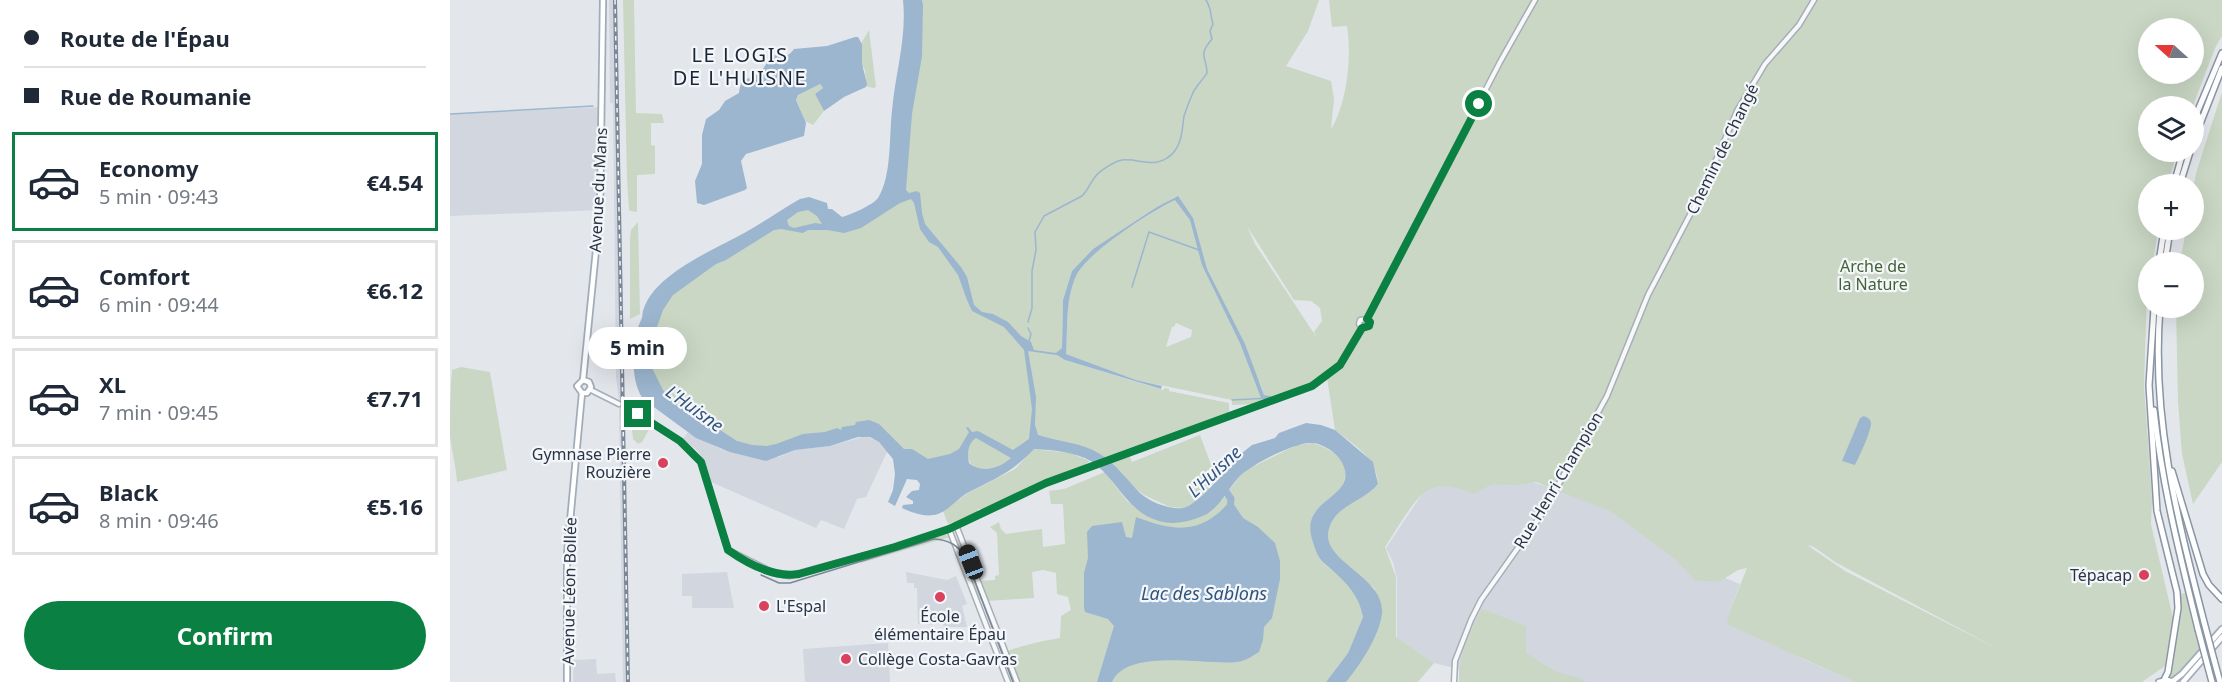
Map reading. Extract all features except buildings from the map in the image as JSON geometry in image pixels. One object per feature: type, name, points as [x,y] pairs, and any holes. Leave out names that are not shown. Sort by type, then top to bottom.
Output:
[{"type":"highway","points":[[2204,96],[2222,53]]},
{"type":"highway","points":[[2204,114],[2222,68]]},
{"type":"highway","points":[[2154,318],[2149,385],[2157,511],[2177,592],[2178,609],[2168,672],[2161,681]]},
{"type":"highway","points":[[2160,318],[2159,376],[2163,441],[2175,505],[2220,682]]},
{"type":"highway","points":[[2152,348],[2153,403],[2159,457],[2168,506],[2212,682]]},
{"type":"highway","points":[[2163,441],[2201,568],[2209,585],[2222,599]]},
{"type":"main road","name":"Avenue du Mans","points":[[584,380],[600,210],[603,0]]},
{"type":"main road","points":[[584,380],[591,383],[591,390],[582,393],[578,386],[584,380]]},
{"type":"main road","name":"Avenue Léon Bollée","points":[[567,682],[567,554],[582,393]]},
{"type":"main road","points":[[2161,681],[2173,682],[2222,629]]},
{"type":"main road","points":[[2183,682],[2222,637]]},
{"type":"street","points":[[632,411],[680,441],[698,457],[704,468],[728,550],[779,575],[798,574],[895,547],[949,529],[1046,483],[1312,386],[1340,365],[1362,328],[1369,326],[1370,322],[1367,319],[1500,62],[1535,0]]},
{"type":"street","name":"Chemin de Changé","points":[[1658,273],[1696,204],[1723,140],[1748,90],[1765,64],[1799,25],[1814,0]]},
{"type":"street","name":"Rue Henri Champion","points":[[1454,682],[1455,661],[1471,620],[1481,600],[1546,506],[1607,396],[1658,273]]},
{"type":"street","points":[[591,390],[619,404]]},
{"type":"street","points":[[956,525],[1017,682]]},
{"type":"street","points":[[949,529],[1008,682]]},
{"type":"shaded area","points":[[609,0],[617,0],[625,403],[619,400],[616,378],[613,103],[610,103]]},
{"type":"shaded area","points":[[602,107],[600,210],[450,216],[450,114]]},
{"type":"shaded area","points":[[619,408],[624,410],[629,682],[623,682]]},
{"type":"shaded area","points":[[688,432],[721,449],[779,457],[795,450],[830,446],[866,436],[879,442],[889,452],[866,497],[857,499],[844,529],[821,520],[816,528],[711,482],[705,463],[698,451],[683,439]]},
{"type":"shaded area","points":[[1526,480],[1612,507],[1713,573],[1740,584],[1727,618],[1803,659],[1855,682],[1459,682],[1459,669],[1434,663],[1397,638],[1397,579],[1393,562],[1386,548],[1426,488]]},
{"type":"shaded area","points":[[727,572],[734,608],[692,608],[692,596],[682,596],[682,574]]},
{"type":"shaded area","name":"École élémentaire Épau","points":[[906,572],[947,580],[956,576],[967,604],[962,606],[967,627],[944,627],[943,623],[927,625],[926,621],[918,624],[917,588],[914,588],[914,583],[907,583]]},
{"type":"shaded area","name":"Collège Costa-Gavras","points":[[888,643],[890,682],[805,682],[803,649]]},
{"type":"shaded area","points":[[596,659],[597,674],[615,673],[616,682],[573,682],[574,660]]},
{"type":"green space","points":[[623,0],[634,0],[636,113],[662,114],[664,123],[651,123],[651,145],[655,146],[655,174],[637,175],[637,212],[629,209],[627,179]]},
{"type":"green space","name":"Arche de la Nature","points":[[911,0],[1319,0],[1308,31],[1286,66],[1331,81],[1334,99],[1331,129],[1341,107],[1347,79],[1349,51],[1347,26],[1332,27],[1329,0],[2222,0],[2222,36],[2204,77],[2204,18],[2138,18],[2138,84],[2201,84],[2197,96],[2138,96],[2138,162],[2174,162],[2171,174],[2138,174],[2138,240],[2156,240],[2155,252],[2138,252],[2138,318],[2146,318],[2144,385],[2152,500],[2151,524],[2173,618],[2165,666],[2142,682],[1855,682],[1729,625],[1727,618],[1747,568],[1738,570],[1719,582],[1695,580],[1674,558],[1610,511],[1536,482],[1516,485],[1492,484],[1474,494],[1457,488],[1440,486],[1428,490],[1417,500],[1385,547],[1396,577],[1396,637],[1434,663],[1418,682],[1346,682],[1375,589],[1332,549],[1328,533],[1332,521],[1339,512],[1378,484],[1374,466],[1369,459],[1335,430],[1326,371],[1311,382],[1272,399],[1271,396],[1264,395],[1259,380],[1261,397],[1271,400],[1259,404],[1232,405],[1232,400],[1136,380],[1066,354],[1070,295],[1075,276],[1081,266],[1105,245],[1174,200],[1175,197],[1093,249],[1072,271],[1063,300],[1062,348],[1060,351],[1065,360],[1163,390],[1165,388],[1169,391],[1229,403],[1229,415],[1128,452],[1132,462],[1200,435],[1211,465],[1223,461],[1227,468],[1203,495],[1184,508],[1170,507],[1144,495],[1096,458],[1039,443],[1015,453],[978,435],[975,438],[980,438],[1012,458],[994,468],[977,468],[971,464],[968,457],[974,437],[963,454],[927,468],[886,440],[861,434],[762,456],[653,396],[649,325],[658,298],[800,205],[849,224],[892,192]],"holes":[[[1247,226],[1294,300],[1311,301],[1320,308],[1322,321],[1314,332],[1317,338],[1255,244]],[[1176,323],[1192,330],[1191,337],[1166,347],[1172,327]],[[1807,545],[1814,547],[1835,562],[1998,649],[1845,571]]]},
{"type":"green space","points":[[869,30],[876,87],[873,88],[866,86],[865,70],[862,65],[862,42]]},
{"type":"green space","points":[[819,83],[823,88],[815,94],[824,111],[813,125],[805,121],[796,99],[798,95]]},
{"type":"green space","points":[[2222,92],[2222,462],[2193,504],[2182,454],[2176,318],[2204,318],[2204,252],[2182,252],[2184,240],[2204,240],[2204,174],[2196,174],[2200,162],[2204,162],[2204,148]]},
{"type":"green space","points":[[638,222],[640,314],[630,319],[630,238],[631,230]]},
{"type":"green space","points":[[461,367],[490,372],[507,470],[457,482],[450,436],[450,394],[452,370]]},
{"type":"green space","points":[[639,419],[650,428],[642,442],[638,444],[633,439],[631,420]]},
{"type":"green space","points":[[1313,443],[1335,454],[1345,469],[1341,488],[1314,515],[1311,528],[1316,552],[1321,561],[1352,591],[1363,617],[1348,653],[1326,682],[1020,682],[1008,651],[1060,638],[1061,616],[1071,610],[1068,597],[1057,594],[1056,573],[1043,570],[1032,572],[1034,598],[987,601],[980,581],[995,580],[995,576],[999,575],[997,533],[990,527],[999,522],[1006,534],[1042,529],[1043,547],[1065,544],[1063,504],[1051,504],[1049,491],[1064,489],[1105,472],[1127,501],[1151,517],[1193,519],[1207,513],[1222,500],[1240,476],[1250,468],[1297,445]]},
{"type":"green space","points":[[1033,449],[1070,453],[1090,461],[1079,469],[978,509],[977,513],[948,524],[943,511],[968,493],[1015,469]]},
{"type":"green space","points":[[942,533],[950,537],[861,563],[859,559]]},
{"type":"green space","points":[[960,539],[984,598],[978,601],[955,540]]},
{"type":"green space","points":[[2185,593],[2200,651],[2181,672],[2172,678],[2167,677],[2176,639],[2180,594]]},
{"type":"green space","points":[[1482,609],[1526,626],[1526,653],[1554,670],[1586,682],[1459,682],[1460,663],[1469,635]]},
{"type":"water","points":[[903,0],[922,0],[922,56],[912,114],[906,190],[909,193],[917,191],[920,193],[925,224],[961,267],[967,277],[974,305],[982,312],[993,314],[1008,322],[1021,336],[1031,342],[1034,350],[1056,353],[1062,348],[1063,300],[1072,271],[1093,249],[1178,196],[1193,218],[1207,269],[1245,344],[1264,395],[1271,396],[1272,400],[1261,398],[1240,343],[1202,265],[1190,220],[1175,200],[1151,213],[1092,256],[1082,267],[1072,285],[1068,314],[1066,354],[1136,380],[1162,386],[1161,389],[1065,360],[1057,355],[1028,351],[1036,397],[1035,425],[1038,435],[1093,450],[1111,462],[1144,496],[1160,505],[1172,508],[1183,508],[1200,497],[1227,468],[1223,465],[1223,461],[1242,453],[1252,445],[1275,438],[1279,433],[1306,423],[1335,430],[1373,462],[1378,484],[1338,514],[1329,529],[1329,540],[1333,550],[1374,589],[1380,600],[1382,613],[1378,631],[1346,682],[1326,682],[1348,653],[1363,617],[1359,603],[1351,590],[1319,558],[1311,535],[1314,514],[1335,494],[1345,480],[1344,467],[1338,457],[1320,445],[1305,443],[1263,460],[1239,477],[1221,501],[1207,514],[1181,522],[1157,521],[1145,515],[1126,498],[1101,469],[1085,458],[1056,451],[1034,449],[1010,470],[965,495],[942,512],[924,515],[902,508],[903,505],[913,504],[913,501],[906,497],[912,491],[919,490],[920,484],[917,480],[907,479],[895,506],[888,502],[893,490],[895,474],[893,459],[879,442],[870,437],[858,437],[830,446],[795,450],[766,461],[730,452],[696,438],[643,399],[634,375],[634,339],[649,298],[659,285],[687,264],[800,199],[809,197],[827,203],[828,209],[832,209],[842,217],[867,207],[878,198],[888,167],[893,97],[904,14]],"holes":[[[911,199],[914,203],[920,229],[929,242],[938,247],[958,275],[972,311],[1004,327],[1024,350],[1032,409],[1029,439],[1013,450],[978,431],[972,432],[968,427],[966,428],[969,432],[959,449],[950,454],[928,459],[912,449],[904,449],[879,424],[869,420],[856,422],[855,425],[842,427],[841,430],[837,428],[825,432],[803,434],[767,446],[752,445],[737,441],[706,424],[698,416],[677,406],[663,390],[653,370],[652,353],[656,330],[663,310],[673,295],[716,264],[774,230],[803,233],[808,230],[827,230],[844,233],[861,228],[900,203]],[[808,210],[817,216],[822,224],[815,223],[794,228],[789,226],[787,220],[798,212]],[[976,438],[1011,458],[1002,465],[991,468],[974,466],[969,463],[968,456],[973,440]]]},
{"type":"water","points":[[858,37],[862,44],[862,64],[866,87],[844,97],[824,111],[815,94],[823,88],[820,84],[798,95],[796,100],[806,123],[804,136],[746,154],[741,161],[747,188],[745,190],[704,205],[697,203],[695,181],[702,164],[702,135],[706,119],[719,110],[725,101],[739,93],[743,81],[759,73],[771,56],[786,56],[794,49],[827,46]]},
{"type":"water","points":[[1864,416],[1869,418],[1871,423],[1857,461],[1855,465],[1842,461],[1860,418]]},
{"type":"water","name":"Lac des Sablons","points":[[1231,500],[1243,518],[1258,527],[1275,543],[1280,561],[1280,579],[1272,618],[1264,627],[1259,652],[1237,662],[1151,661],[1121,671],[1112,682],[1097,682],[1114,626],[1108,619],[1085,612],[1084,573],[1088,558],[1087,532],[1092,526],[1122,522],[1126,537],[1132,538],[1136,517],[1163,526],[1198,525],[1209,520]]},
{"type":"waterway","points":[[1028,322],[1032,308],[1035,232],[1044,216],[1082,196],[1093,179],[1115,162],[1122,160],[1156,162],[1167,158],[1176,150],[1190,100],[1207,73],[1204,53],[1212,39],[1210,31],[1213,24],[1206,0]]},
{"type":"waterway","points":[[450,114],[593,106]]},
{"type":"waterway","points":[[1132,287],[1149,232],[1199,250]]},
{"type":"waterway","points":[[1028,328],[1031,334],[1029,341]]},
{"type":"waterway","points":[[1232,400],[1270,398]]},
{"type":"waterway","name":"L'Huisne","points":[[1223,487],[1231,499],[1230,509]]},
{"type":"tunnel","points":[[619,404],[631,410]]},
{"type":"tram line","points":[[761,575],[779,583],[790,583],[934,539],[949,542],[966,558],[1013,682]]},
{"type":"railway","points":[[615,0],[628,682]]},
{"type":"place","name":"Gymnase Pierre Rouzière","points":[[663,463]]},
{"type":"place","name":"Tépacap","points":[[2144,575]]},
{"type":"place","name":"École élémentaire Épau","points":[[940,597]]},
{"type":"place","name":"L'Espal","points":[[764,606]]},
{"type":"place","name":"Collège Costa-Gavras","points":[[846,659]]},
{"type":"district","name":"LE LOGIS DE L'HUISNE","points":[[740,66]]},
{"type":"route","points":[[638,414],[680,441],[701,462],[728,550],[779,575],[799,574],[949,529],[1046,483],[1229,415],[1261,406],[1312,386],[1326,377],[1340,365],[1362,328],[1369,326],[1370,322],[1367,319],[1479,104]]}]
